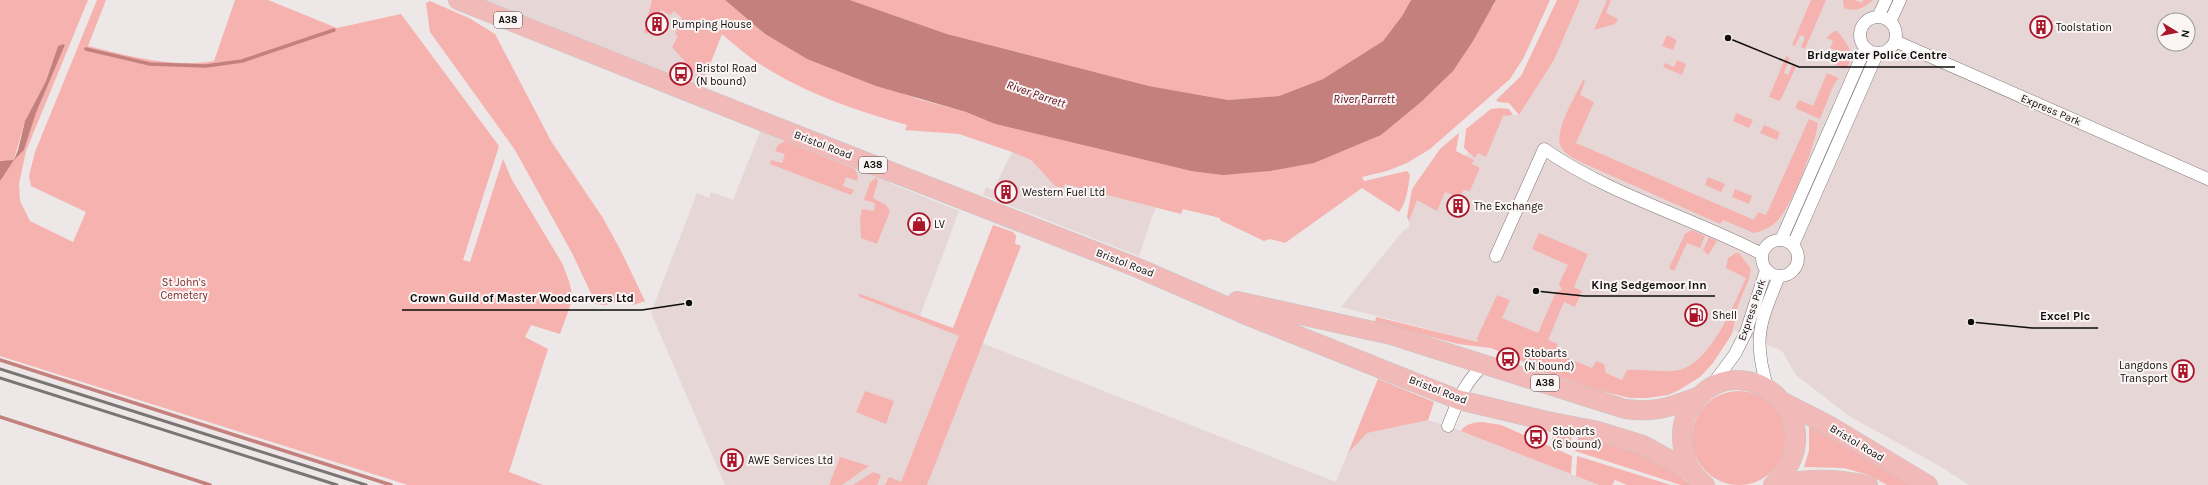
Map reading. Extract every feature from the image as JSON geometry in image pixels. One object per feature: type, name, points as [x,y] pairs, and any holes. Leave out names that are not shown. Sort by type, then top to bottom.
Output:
[{"type":"main road","name":"Bristol Road","points":[[458,0],[1189,289],[1251,317],[1459,400],[1606,433],[1643,445],[1699,479]]},
{"type":"main road","name":"Bristol Road","points":[[1189,289],[1391,334],[1625,409],[1648,412],[1670,407],[1704,393],[1723,383],[1738,381],[1754,383],[1768,389]]},
{"type":"main road","points":[[1768,389],[1785,404],[1796,427],[1797,440],[1795,453],[1790,465],[1783,476],[1773,485]]},
{"type":"main road","points":[[1699,479],[1685,460],[1682,446],[1682,432],[1685,419],[1691,406],[1704,393]]},
{"type":"main road","name":"Bristol Road","points":[[1785,404],[1830,426],[1928,485]]},
{"type":"main road","points":[[1773,485],[1805,479],[1833,478],[1868,485]]},
{"type":"street","points":[[1878,17],[1886,0]]},
{"type":"street","points":[[1890,22],[1900,0]]},
{"type":"street","points":[[1878,17],[1890,22],[1895,31],[1895,41],[1888,50],[1877,54],[1865,49],[1860,40],[1860,30],[1867,20],[1878,17]]},
{"type":"street","name":"Express Park","points":[[1895,41],[2208,179]]},
{"type":"street","points":[[1781,240],[1865,49]]},
{"type":"street","points":[[1793,245],[1877,54]]},
{"type":"street","points":[[1496,256],[1544,149],[1566,164],[1647,202],[1728,236],[1762,254]]},
{"type":"street","points":[[1781,240],[1793,245],[1798,256],[1796,266],[1790,273],[1779,276],[1766,270],[1763,265],[1762,254],[1769,243],[1781,240]]},
{"type":"street","name":"Express Park","points":[[1704,393],[1735,354],[1746,332],[1766,270]]},
{"type":"street","name":"Express Park","points":[[1768,389],[1763,373],[1758,339],[1762,318],[1779,276]]},
{"type":"street","points":[[1448,426],[1465,386],[1473,375],[1485,364]]},
{"type":"shaded area","points":[[479,0],[689,0],[721,34],[701,90]]},
{"type":"shaded area","points":[[1580,0],[2208,0],[2208,485],[1969,485],[1938,465],[1849,416],[1796,375],[1782,351],[1730,329],[1706,360],[1635,389],[1479,342],[1341,307],[1403,231],[1409,227],[1409,221],[1417,199],[1465,156],[1503,116],[1519,115],[1554,60]]},
{"type":"shaded area","points":[[764,122],[893,172],[890,183],[959,211],[920,316],[982,340],[984,344],[1336,482],[1378,379],[1434,402],[1428,420],[1459,430],[1599,485],[725,485],[651,313],[697,193],[709,198],[711,192],[733,200]]},
{"type":"shaded area","points":[[1012,152],[1031,160],[1055,186],[1065,183],[1156,206],[1139,256],[983,195],[986,187],[993,190]]},
{"type":"green space","name":"St John's Cemetery","points":[[0,0],[88,0],[26,151],[19,184],[20,201],[30,221],[73,242],[86,212],[31,186],[29,176],[35,152],[97,0],[106,0],[88,46],[151,60],[182,63],[214,61],[235,0],[268,0],[337,28],[401,14],[499,146],[463,260],[470,262],[503,159],[512,180],[562,263],[569,281],[573,298],[560,334],[531,325],[525,337],[548,349],[509,472],[543,485],[408,485],[0,356],[0,181],[5,172],[3,160],[0,161]],"holes":[[[63,44],[65,45],[36,113],[24,150],[14,159],[25,121],[46,81],[58,46]]]},
{"type":"green space","points":[[652,0],[725,0],[765,34],[807,59],[918,99],[966,112],[995,124],[1191,171],[1493,7],[1496,0],[1550,0],[1524,57],[1510,79],[1430,149],[1407,163],[1387,171],[1362,177],[1364,181],[1407,171],[1410,175],[1408,190],[1404,203],[1399,212],[1362,188],[1285,243],[1270,239],[1264,241],[1220,220],[1220,218],[1183,209],[1181,214],[1065,184],[1063,188],[1055,186],[1031,160],[1012,152],[959,134],[905,130],[907,125],[851,108],[797,85],[757,62],[722,34],[703,82],[672,47],[678,36],[675,34],[682,18],[674,11],[670,15],[661,10],[658,15],[656,14],[647,34],[644,32]]},
{"type":"green space","points":[[850,0],[1411,0],[1402,16],[1383,41],[1323,79],[1279,96],[1228,100],[1149,86],[947,34]]},
{"type":"green space","points":[[1557,0],[1580,0],[1554,60],[1519,115],[1509,103],[1498,102],[1496,100],[1521,76]]},
{"type":"green space","points":[[1607,0],[1611,0],[1606,13],[1618,19],[1615,24],[1594,30]]},
{"type":"green space","points":[[1811,0],[1826,0],[1805,49],[1801,47],[1805,37],[1800,35],[1795,46],[1792,45]]},
{"type":"green space","points":[[1843,0],[1855,0],[1862,3],[1863,0],[1873,0],[1862,8],[1852,10],[1844,8]]},
{"type":"green space","points":[[430,1],[469,18],[495,34],[551,141],[603,218],[645,301],[633,305],[630,297],[606,305],[596,304],[572,253],[515,150],[430,32],[426,3]]},
{"type":"green space","points":[[1834,31],[1837,31],[1847,44],[1851,54],[1849,64],[1846,69],[1832,63],[1838,51],[1830,48],[1833,41],[1826,38]]},
{"type":"green space","points":[[1667,35],[1677,40],[1673,50],[1662,46]]},
{"type":"green space","points":[[1786,56],[1790,58],[1784,73],[1788,75],[1792,65],[1796,67],[1780,101],[1769,97]]},
{"type":"green space","points":[[1677,60],[1686,64],[1682,75],[1663,67],[1665,63],[1674,67]]},
{"type":"green space","points":[[1827,73],[1839,78],[1834,84],[1820,119],[1795,108],[1799,100],[1813,106]]},
{"type":"green space","points":[[1583,80],[1585,81],[1580,95],[1594,102],[1576,143],[1754,220],[1758,212],[1766,215],[1809,119],[1818,123],[1808,159],[1784,212],[1773,225],[1754,233],[1723,220],[1720,224],[1583,163],[1571,156],[1561,147],[1559,140],[1560,132],[1566,114]]},
{"type":"green space","points":[[1491,109],[1509,109],[1513,115],[1503,116],[1486,157],[1478,153],[1475,158],[1464,148],[1466,129]]},
{"type":"green space","points":[[1736,113],[1753,120],[1749,128],[1733,121]]},
{"type":"green space","points":[[1764,125],[1780,132],[1777,140],[1760,133]]},
{"type":"green space","points":[[1459,133],[1456,151],[1474,160],[1472,164],[1480,168],[1470,191],[1464,190],[1458,197],[1445,192],[1437,211],[1417,200],[1409,221],[1407,217],[1412,189],[1440,149]]},
{"type":"green space","points":[[785,141],[855,169],[858,176],[857,181],[846,177],[843,186],[854,190],[851,195],[770,164],[771,160],[782,163],[785,154],[775,151],[778,145]]},
{"type":"green space","points":[[876,177],[878,181],[873,198],[886,205],[890,211],[877,244],[861,238],[860,220],[862,209],[874,211],[875,203],[864,200],[870,183]]},
{"type":"green space","points":[[1708,177],[1725,184],[1721,192],[1705,185]]},
{"type":"green space","points":[[1735,189],[1752,196],[1749,204],[1732,197]]},
{"type":"green space","points":[[993,225],[1013,232],[1016,236],[1015,244],[1021,246],[927,485],[885,485],[889,477],[901,482],[959,336],[860,297],[858,293],[953,328]]},
{"type":"green space","points":[[1692,230],[1705,236],[1700,248],[1687,243],[1674,271],[1669,268],[1685,234]]},
{"type":"green space","points":[[1539,233],[1588,254],[1574,287],[1582,291],[1575,307],[1564,302],[1548,340],[1558,344],[1555,353],[1592,368],[1596,361],[1604,364],[1606,373],[1622,380],[1627,370],[1673,371],[1691,365],[1711,345],[1720,331],[1746,278],[1726,268],[1728,258],[1736,253],[1739,253],[1751,269],[1749,279],[1738,305],[1732,334],[1713,363],[1700,377],[1668,395],[1647,398],[1630,398],[1597,390],[1534,369],[1520,360],[1491,348],[1458,344],[1375,322],[1376,317],[1478,342],[1477,338],[1497,295],[1510,300],[1502,318],[1538,333],[1556,292],[1562,290],[1559,284],[1568,265],[1532,249]]},
{"type":"green space","points":[[1709,237],[1717,241],[1708,255],[1703,250]]},
{"type":"green space","points":[[1378,379],[1434,402],[1428,420],[1367,433],[1348,453]]},
{"type":"green space","points":[[865,391],[894,401],[886,424],[856,412]]},
{"type":"green space","points":[[1739,391],[1757,395],[1772,405],[1782,420],[1786,438],[1782,456],[1772,471],[1757,481],[1739,485],[1721,481],[1706,471],[1696,456],[1692,438],[1696,420],[1706,405],[1721,395]]},
{"type":"green space","points":[[1482,422],[1501,425],[1572,456],[1571,474],[1461,431],[1467,425]]},
{"type":"green space","points":[[1809,424],[1913,485],[1887,485],[1869,475],[1844,468],[1804,467],[1809,451]]},
{"type":"green space","points":[[1572,435],[1569,449],[1551,442],[1553,436]]},
{"type":"green space","points":[[1578,437],[1594,439],[1624,447],[1652,459],[1679,475],[1691,485],[1681,485],[1575,451]]},
{"type":"green space","points":[[1577,456],[1671,485],[1627,485],[1615,480],[1612,485],[1599,485],[1576,476]]},
{"type":"green space","points":[[840,457],[869,466],[842,485],[829,485]]},
{"type":"green space","points":[[873,472],[881,475],[877,485],[853,485]]},
{"type":"water","name":"River Parrett","points":[[725,0],[850,0],[947,34],[1149,86],[1228,100],[1279,96],[1323,79],[1383,41],[1402,16],[1411,0],[1496,0],[1473,41],[1453,71],[1421,102],[1381,135],[1314,163],[1270,171],[1223,175],[1191,171],[995,124],[966,112],[876,86],[807,59],[765,34]]},
{"type":"water","points":[[63,44],[65,45],[36,113],[24,150],[14,160],[25,121],[46,81],[58,46]]},
{"type":"water","points":[[14,160],[0,181],[0,161]]},
{"type":"waterway","points":[[86,49],[150,64],[206,66],[242,61],[334,30]]},
{"type":"waterway","points":[[0,360],[391,485]]},
{"type":"waterway","points":[[0,417],[210,485]]},
{"type":"railway","points":[[0,369],[366,485]]},
{"type":"railway","points":[[0,378],[337,485]]},
{"type":"place","name":"Pumping House","points":[[657,24]]},
{"type":"place","name":"Toolstation","points":[[2041,27]]},
{"type":"place","name":"Bridgwater Police Centre","points":[[1728,38]]},
{"type":"place","name":"Bristol Road (N bound)","points":[[681,74]]},
{"type":"place","name":"Western Fuel Ltd","points":[[1006,192]]},
{"type":"place","name":"The Exchange","points":[[1458,206]]},
{"type":"place","name":"LV","points":[[919,224]]},
{"type":"place","name":"King Sedgemoor Inn","points":[[1536,291]]},
{"type":"place","name":"Crown Guild of Master Woodcarvers Ltd","points":[[689,303]]},
{"type":"place","name":"Shell","points":[[1696,315]]},
{"type":"place","name":"Excel Plc","points":[[1971,322]]},
{"type":"place","name":"Stobarts (N bound)","points":[[1508,359]]},
{"type":"place","name":"Langdons Transport","points":[[2183,371]]},
{"type":"place","name":"Stobarts (S bound)","points":[[1536,437]]},
{"type":"place","name":"AWE Services Ltd","points":[[732,460]]}]
